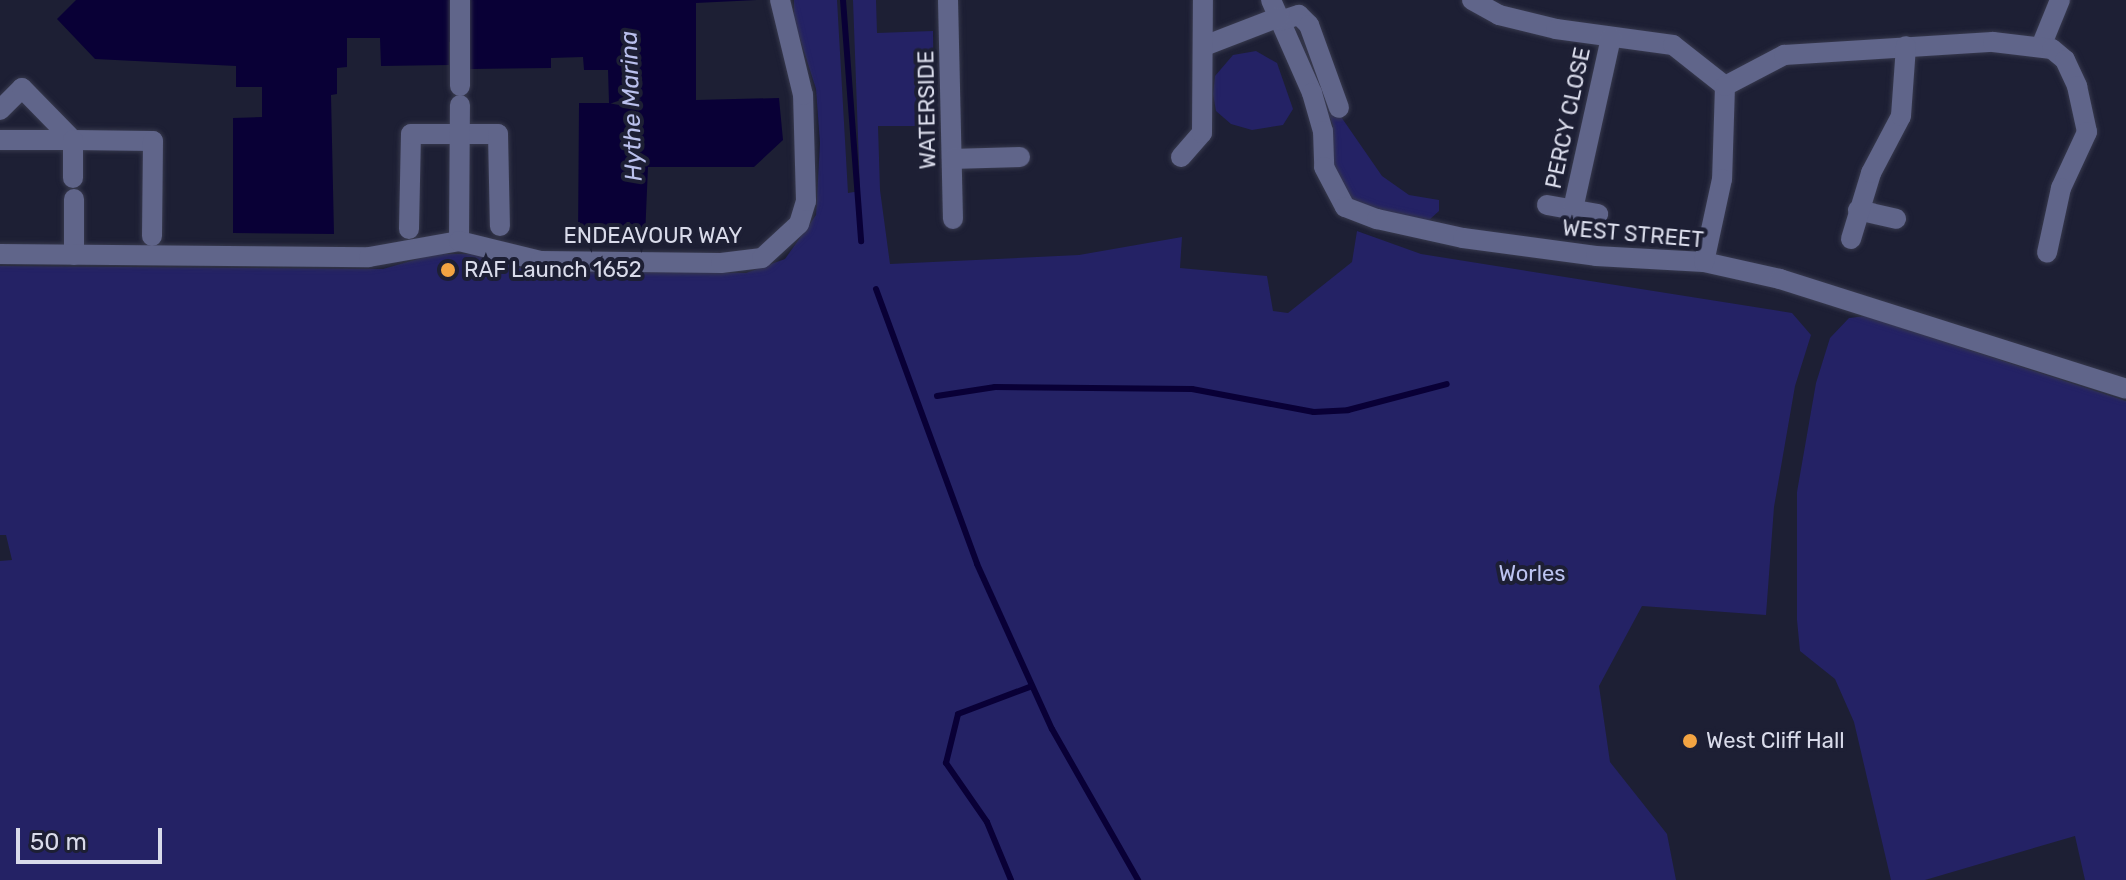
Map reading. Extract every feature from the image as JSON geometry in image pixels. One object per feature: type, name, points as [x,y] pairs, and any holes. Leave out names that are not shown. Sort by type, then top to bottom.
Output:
[{"type":"street","points":[[459,241],[460,0]]},
{"type":"street","name":"ENDEAVOUR WAY","points":[[0,254],[369,257],[459,241],[541,261],[721,263],[762,258],[776,250],[799,224],[806,201],[808,135],[780,0]]},
{"type":"street","name":"WATERSIDE","points":[[948,0],[953,219]]},
{"type":"street","points":[[1181,157],[1202,133],[1203,0]]},
{"type":"street","points":[[1472,0],[1499,15],[1611,37],[1673,45],[1725,86]]},
{"type":"street","points":[[2042,44],[2060,0]]},
{"type":"street","points":[[1204,46],[1277,13],[1299,15],[1309,25],[1339,108]]},
{"type":"street","name":"WEST STREET","points":[[1277,13],[1312,93],[1323,131],[1324,167],[1345,207],[1377,219],[1527,248],[1704,262],[1780,279],[2126,389]]},
{"type":"street","name":"PERCY CLOSE","points":[[1573,209],[1611,37]]},
{"type":"street","points":[[1725,86],[1784,55],[1906,46],[2042,44],[2065,60],[2087,116],[2087,132],[2061,188],[2047,253]]},
{"type":"street","points":[[1851,239],[1858,210],[1901,116],[1906,46]]},
{"type":"street","points":[[1704,262],[1722,179],[1725,86]]},
{"type":"street","points":[[0,110],[22,88],[73,140],[74,255]]},
{"type":"street","points":[[409,229],[411,134],[498,134],[500,226]]},
{"type":"street","points":[[0,140],[153,141],[152,236]]},
{"type":"street","points":[[952,159],[1020,157]]},
{"type":"street","name":"PERCY CLOSE","points":[[1547,205],[1598,214]]},
{"type":"street","points":[[1858,210],[1896,219]]},
{"type":"green space","name":"Worles","points":[[794,0],[837,0],[848,193],[860,191],[853,0],[876,0],[877,33],[933,31],[934,126],[878,126],[880,190],[890,264],[1079,255],[1182,237],[1180,268],[1267,276],[1273,311],[1288,313],[1352,262],[1357,231],[1421,254],[1792,313],[1811,335],[1795,386],[1774,507],[1766,615],[1642,606],[1599,686],[1610,762],[1667,834],[1676,880],[0,880],[0,561],[12,560],[6,535],[0,535],[0,266],[383,269],[435,254],[478,254],[520,268],[746,273],[785,259],[816,215],[820,143],[816,89],[794,20]]},
{"type":"green space","points":[[1256,51],[1277,63],[1293,109],[1283,125],[1252,130],[1231,124],[1216,111],[1213,94],[1215,76],[1233,55]]},
{"type":"green space","points":[[1328,98],[1382,176],[1409,195],[1439,200],[1439,211],[1428,221],[1361,205],[1347,195],[1330,163],[1333,126],[1323,99]]},
{"type":"green space","points":[[1866,316],[2126,401],[2126,880],[2085,880],[2075,836],[1925,880],[1891,880],[1854,722],[1835,679],[1800,651],[1797,620],[1797,492],[1816,383],[1830,338],[1849,318]]},
{"type":"water","name":"Hythe Marina","points":[[76,0],[757,0],[696,3],[696,100],[779,98],[783,140],[754,167],[648,167],[645,237],[578,238],[579,103],[609,103],[608,70],[584,70],[583,57],[551,58],[551,68],[470,69],[470,41],[449,42],[449,65],[381,66],[380,38],[347,38],[347,67],[337,68],[337,94],[331,95],[334,234],[233,233],[233,118],[262,117],[262,87],[236,87],[236,66],[95,59],[57,19]]},
{"type":"waterway","points":[[843,0],[861,241]]},
{"type":"waterway","points":[[876,289],[977,564],[1052,729],[1138,880]]},
{"type":"waterway","points":[[937,396],[995,387],[1192,389],[1314,412],[1348,410],[1447,384]]},
{"type":"waterway","points":[[1011,880],[987,822],[946,763],[958,714],[1032,686]]},
{"type":"place","name":"RAF Launch 1652","points":[[448,270]]},
{"type":"place","name":"West Cliff Hall","points":[[1690,741]]}]
